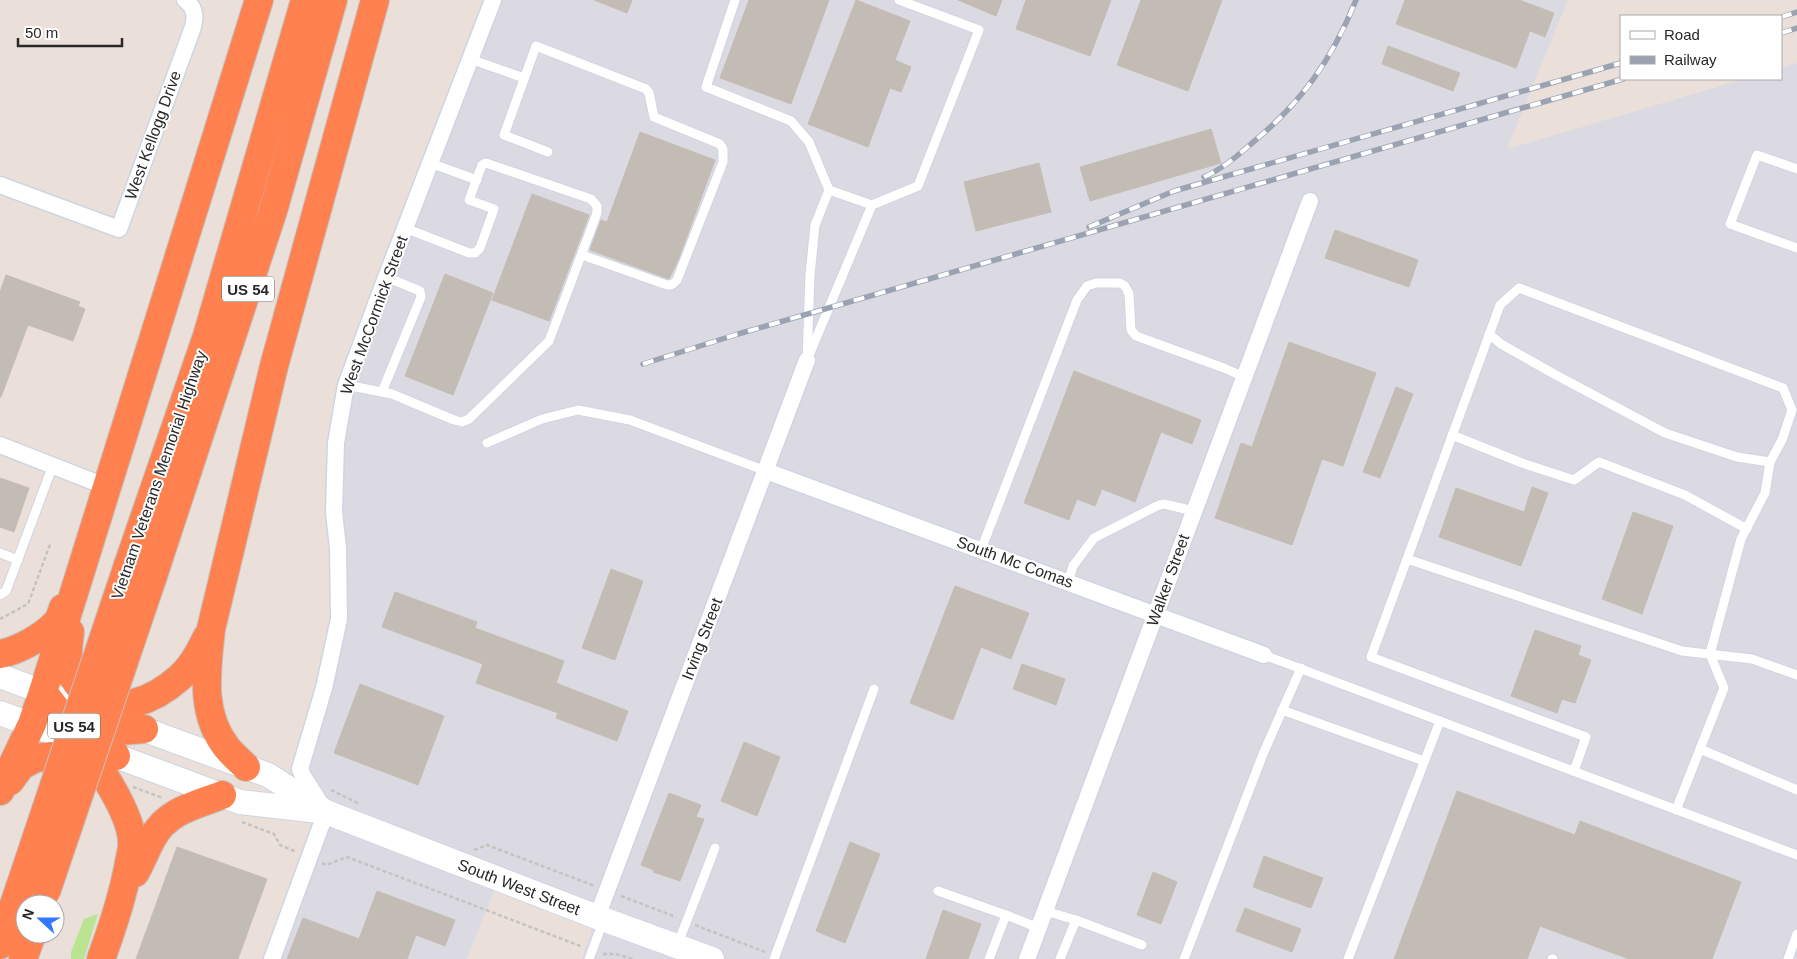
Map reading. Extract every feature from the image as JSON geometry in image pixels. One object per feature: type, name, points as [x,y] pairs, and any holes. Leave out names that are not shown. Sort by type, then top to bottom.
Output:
[{"type":"highway","points":[[0,793],[37,726],[43,692],[259,0]]},
{"type":"highway","name":"Vietnam Veterans Memorial Highway","points":[[36,894],[128,565],[206,336],[305,0]]},
{"type":"highway","name":"Vietnam Veterans Memorial Highway","points":[[36,894],[153,576],[270,220],[333,0]]},
{"type":"highway","points":[[246,767],[218,734],[206,700],[211,629],[274,366],[375,0]]},
{"type":"highway","points":[[0,654],[8,653],[26,644],[54,625],[59,618],[88,546]]},
{"type":"highway","points":[[74,594],[68,647],[69,667],[85,728]]},
{"type":"highway","points":[[0,793],[21,766],[85,728],[148,699],[178,679],[196,658],[211,629]]},
{"type":"highway","points":[[69,667],[83,691],[102,703],[125,705],[148,699]]},
{"type":"highway","points":[[43,692],[85,728],[115,772],[121,804],[132,844],[123,896]]},
{"type":"highway","points":[[37,726],[144,729]]},
{"type":"highway","points":[[36,758],[52,756],[71,759],[115,772]]},
{"type":"highway","points":[[101,959],[123,896],[153,836],[165,821],[182,809],[222,795]]},
{"type":"highway","name":"Vietnam Veterans Memorial Highway","points":[[0,946],[15,924]]},
{"type":"highway","points":[[23,959],[28,944]]},
{"type":"main road","points":[[0,676],[43,692]]},
{"type":"main road","points":[[0,713],[37,726]]},
{"type":"main road","name":"South West Street","points":[[144,729],[268,775],[326,812],[600,918],[712,959]]},
{"type":"main road","name":"South West Street","points":[[115,772],[222,795],[240,802],[326,812]]},
{"type":"street","name":"West McCormick Street","points":[[326,812],[302,776],[300,769],[324,688],[338,619],[338,548],[334,512],[336,443],[346,385],[493,0]]},
{"type":"street","name":"West Kellogg Drive","points":[[0,185],[119,229],[193,27],[195,20],[190,6]]},
{"type":"street","name":"Walker Street","points":[[1028,959],[1310,201]]},
{"type":"street","name":"Irving Street","points":[[600,918],[606,891],[807,360]]},
{"type":"street","points":[[0,445],[107,486]]},
{"type":"street","name":"South Mc Comas","points":[[766,471],[1264,655]]},
{"type":"street","points":[[272,959],[326,812]]},
{"type":"lane","points":[[735,0],[706,87],[791,122],[809,142],[829,190],[815,226],[810,275],[807,360]]},
{"type":"lane","points":[[829,190],[872,205],[918,186],[979,30],[899,0]]},
{"type":"lane","points":[[548,152],[504,135],[536,46],[646,89],[649,93],[654,117],[720,144],[722,149],[724,162],[674,284],[670,286],[582,254]]},
{"type":"lane","points":[[470,59],[524,78]]},
{"type":"lane","points":[[1797,169],[1756,155],[1730,224],[1797,248]]},
{"type":"lane","points":[[430,163],[477,180]]},
{"type":"lane","points":[[346,385],[392,394],[454,420],[462,422],[469,419],[549,341],[598,213],[597,206],[591,199],[486,163],[482,165],[469,200],[494,209],[480,248],[475,253],[469,253],[405,228]]},
{"type":"lane","points":[[807,360],[872,205]]},
{"type":"lane","points":[[382,392],[421,297],[420,291],[386,277]]},
{"type":"lane","points":[[982,550],[1077,300],[1087,286],[1096,283],[1120,283],[1126,286],[1129,294],[1131,330],[1136,336],[1244,377]]},
{"type":"lane","points":[[1574,771],[1586,737],[1371,658],[1500,305],[1519,288],[1783,388],[1792,410],[1782,440],[1770,462],[1766,493],[1742,539],[1710,654],[1724,688],[1676,810]]},
{"type":"lane","points":[[1489,334],[1501,344],[1547,370],[1665,433],[1737,457],[1770,462]]},
{"type":"lane","points":[[488,443],[542,418],[578,410],[630,420],[766,471]]},
{"type":"lane","points":[[1452,435],[1522,463],[1574,480],[1600,462],[1685,495],[1747,529]]},
{"type":"lane","points":[[0,596],[6,591],[53,465]]},
{"type":"lane","points":[[1068,582],[1074,566],[1094,538],[1159,505],[1170,505],[1194,511]]},
{"type":"lane","points":[[0,553],[18,560]]},
{"type":"lane","points":[[1407,559],[1682,651],[1752,659],[1797,676]]},
{"type":"lane","points":[[1264,655],[1797,855]]},
{"type":"lane","points":[[1184,959],[1263,754],[1301,668]]},
{"type":"lane","points":[[775,958],[874,689]]},
{"type":"lane","points":[[1282,710],[1424,761]]},
{"type":"lane","points":[[1348,959],[1440,721]]},
{"type":"lane","points":[[1700,749],[1797,790]]},
{"type":"lane","points":[[677,946],[715,848]]},
{"type":"lane","points":[[938,891],[1039,928]]},
{"type":"lane","points":[[1045,911],[1076,920],[1142,945]]},
{"type":"lane","points":[[990,959],[1006,915]]},
{"type":"lane","points":[[591,955],[600,918]]},
{"type":"lane","points":[[1060,959],[1076,920]]},
{"type":"lane","points":[[1788,959],[1797,934]]},
{"type":"path","points":[[0,619],[28,604],[51,542]]},
{"type":"path","points":[[115,772],[170,801],[177,813]]},
{"type":"path","points":[[326,786],[333,792],[368,807]]},
{"type":"path","points":[[234,819],[274,834],[280,845],[326,865],[347,857],[591,955],[616,954],[633,959]]},
{"type":"path","points":[[473,850],[486,845],[686,921],[775,958]]},
{"type":"shaded area","points":[[492,0],[1568,0],[1507,149],[1741,80],[1782,80],[1782,68],[1797,63],[1797,959],[582,959],[596,917],[499,879],[467,959],[272,959],[326,812],[303,776],[339,619],[346,385]]},
{"type":"green space","points":[[98,914],[84,959],[71,959],[71,952],[84,919]]},
{"type":"building","points":[[594,0],[632,0],[627,13]]},
{"type":"building","points":[[749,0],[829,0],[791,104],[720,78]]},
{"type":"building","points":[[856,0],[910,21],[895,60],[911,67],[901,92],[890,88],[868,147],[808,124]]},
{"type":"building","points":[[958,0],[1002,0],[996,16]]},
{"type":"building","points":[[1026,0],[1111,0],[1090,56],[1016,29]]},
{"type":"building","points":[[1141,0],[1222,0],[1188,91],[1117,65]]},
{"type":"building","points":[[1405,0],[1519,0],[1554,13],[1545,37],[1530,31],[1516,68],[1396,24]]},
{"type":"building","points":[[1388,46],[1460,73],[1453,91],[1382,64]]},
{"type":"building","points":[[1211,129],[1221,163],[1090,201],[1080,167]]},
{"type":"building","points":[[640,132],[715,160],[679,258],[669,279],[590,250],[601,220],[607,222]]},
{"type":"building","points":[[1039,163],[1051,212],[976,231],[964,182]]},
{"type":"building","points":[[532,194],[589,215],[549,321],[492,300]]},
{"type":"building","points":[[1335,230],[1418,260],[1409,287],[1325,258]]},
{"type":"building","points":[[445,274],[493,293],[453,395],[405,376]]},
{"type":"building","points":[[6,275],[80,302],[78,306],[85,309],[73,341],[28,325],[0,397],[0,292]]},
{"type":"building","points":[[1289,342],[1376,373],[1343,466],[1322,459],[1292,545],[1215,518],[1241,443],[1252,447]]},
{"type":"building","points":[[1074,371],[1201,420],[1192,444],[1161,432],[1135,502],[1102,489],[1095,506],[1077,499],[1069,520],[1024,503]]},
{"type":"building","points":[[1396,387],[1413,394],[1380,478],[1363,472]]},
{"type":"building","points":[[0,478],[29,488],[14,532],[0,527]]},
{"type":"building","points":[[1532,487],[1548,493],[1521,566],[1439,537],[1456,488],[1524,512]]},
{"type":"building","points":[[1633,512],[1673,526],[1642,614],[1602,599]]},
{"type":"building","points":[[611,569],[643,581],[615,660],[582,648]]},
{"type":"building","points":[[955,586],[1029,613],[1011,659],[981,647],[953,720],[910,703]]},
{"type":"building","points":[[395,592],[477,622],[475,628],[564,661],[556,683],[628,711],[617,741],[556,718],[558,713],[476,683],[483,664],[382,627]]},
{"type":"building","points":[[1535,630],[1581,646],[1578,655],[1591,660],[1575,703],[1562,699],[1557,713],[1511,696]]},
{"type":"building","points":[[1022,664],[1065,679],[1056,705],[1013,689]]},
{"type":"building","points":[[360,684],[444,716],[418,785],[334,753]]},
{"type":"building","points":[[744,742],[780,757],[757,816],[721,801]]},
{"type":"building","points":[[1457,791],[1575,835],[1580,821],[1741,882],[1712,959],[1629,959],[1540,926],[1527,959],[1394,959]]},
{"type":"building","points":[[669,793],[701,805],[696,817],[704,819],[680,881],[653,872],[654,870],[641,865]]},
{"type":"building","points":[[850,842],[880,854],[845,943],[816,931]]},
{"type":"building","points":[[177,847],[267,879],[238,959],[136,959]]},
{"type":"building","points":[[1264,856],[1323,878],[1311,908],[1253,887]]},
{"type":"building","points":[[1153,872],[1177,882],[1161,924],[1137,915]]},
{"type":"building","points":[[377,891],[455,920],[445,946],[416,935],[407,959],[287,959],[303,918],[359,939]]},
{"type":"building","points":[[1245,908],[1301,929],[1292,952],[1236,931]]},
{"type":"building","points":[[943,910],[981,924],[968,959],[926,959]]},
{"type":"railway","points":[[1204,177],[1240,154],[1269,129],[1300,96],[1325,61],[1347,22],[1356,0]]},
{"type":"railway","points":[[1782,17],[1797,12]]},
{"type":"railway","points":[[1782,33],[1797,28]]},
{"type":"railway","points":[[1089,227],[1174,191],[1620,63]]},
{"type":"railway","points":[[643,364],[738,334],[1620,80]]}]
